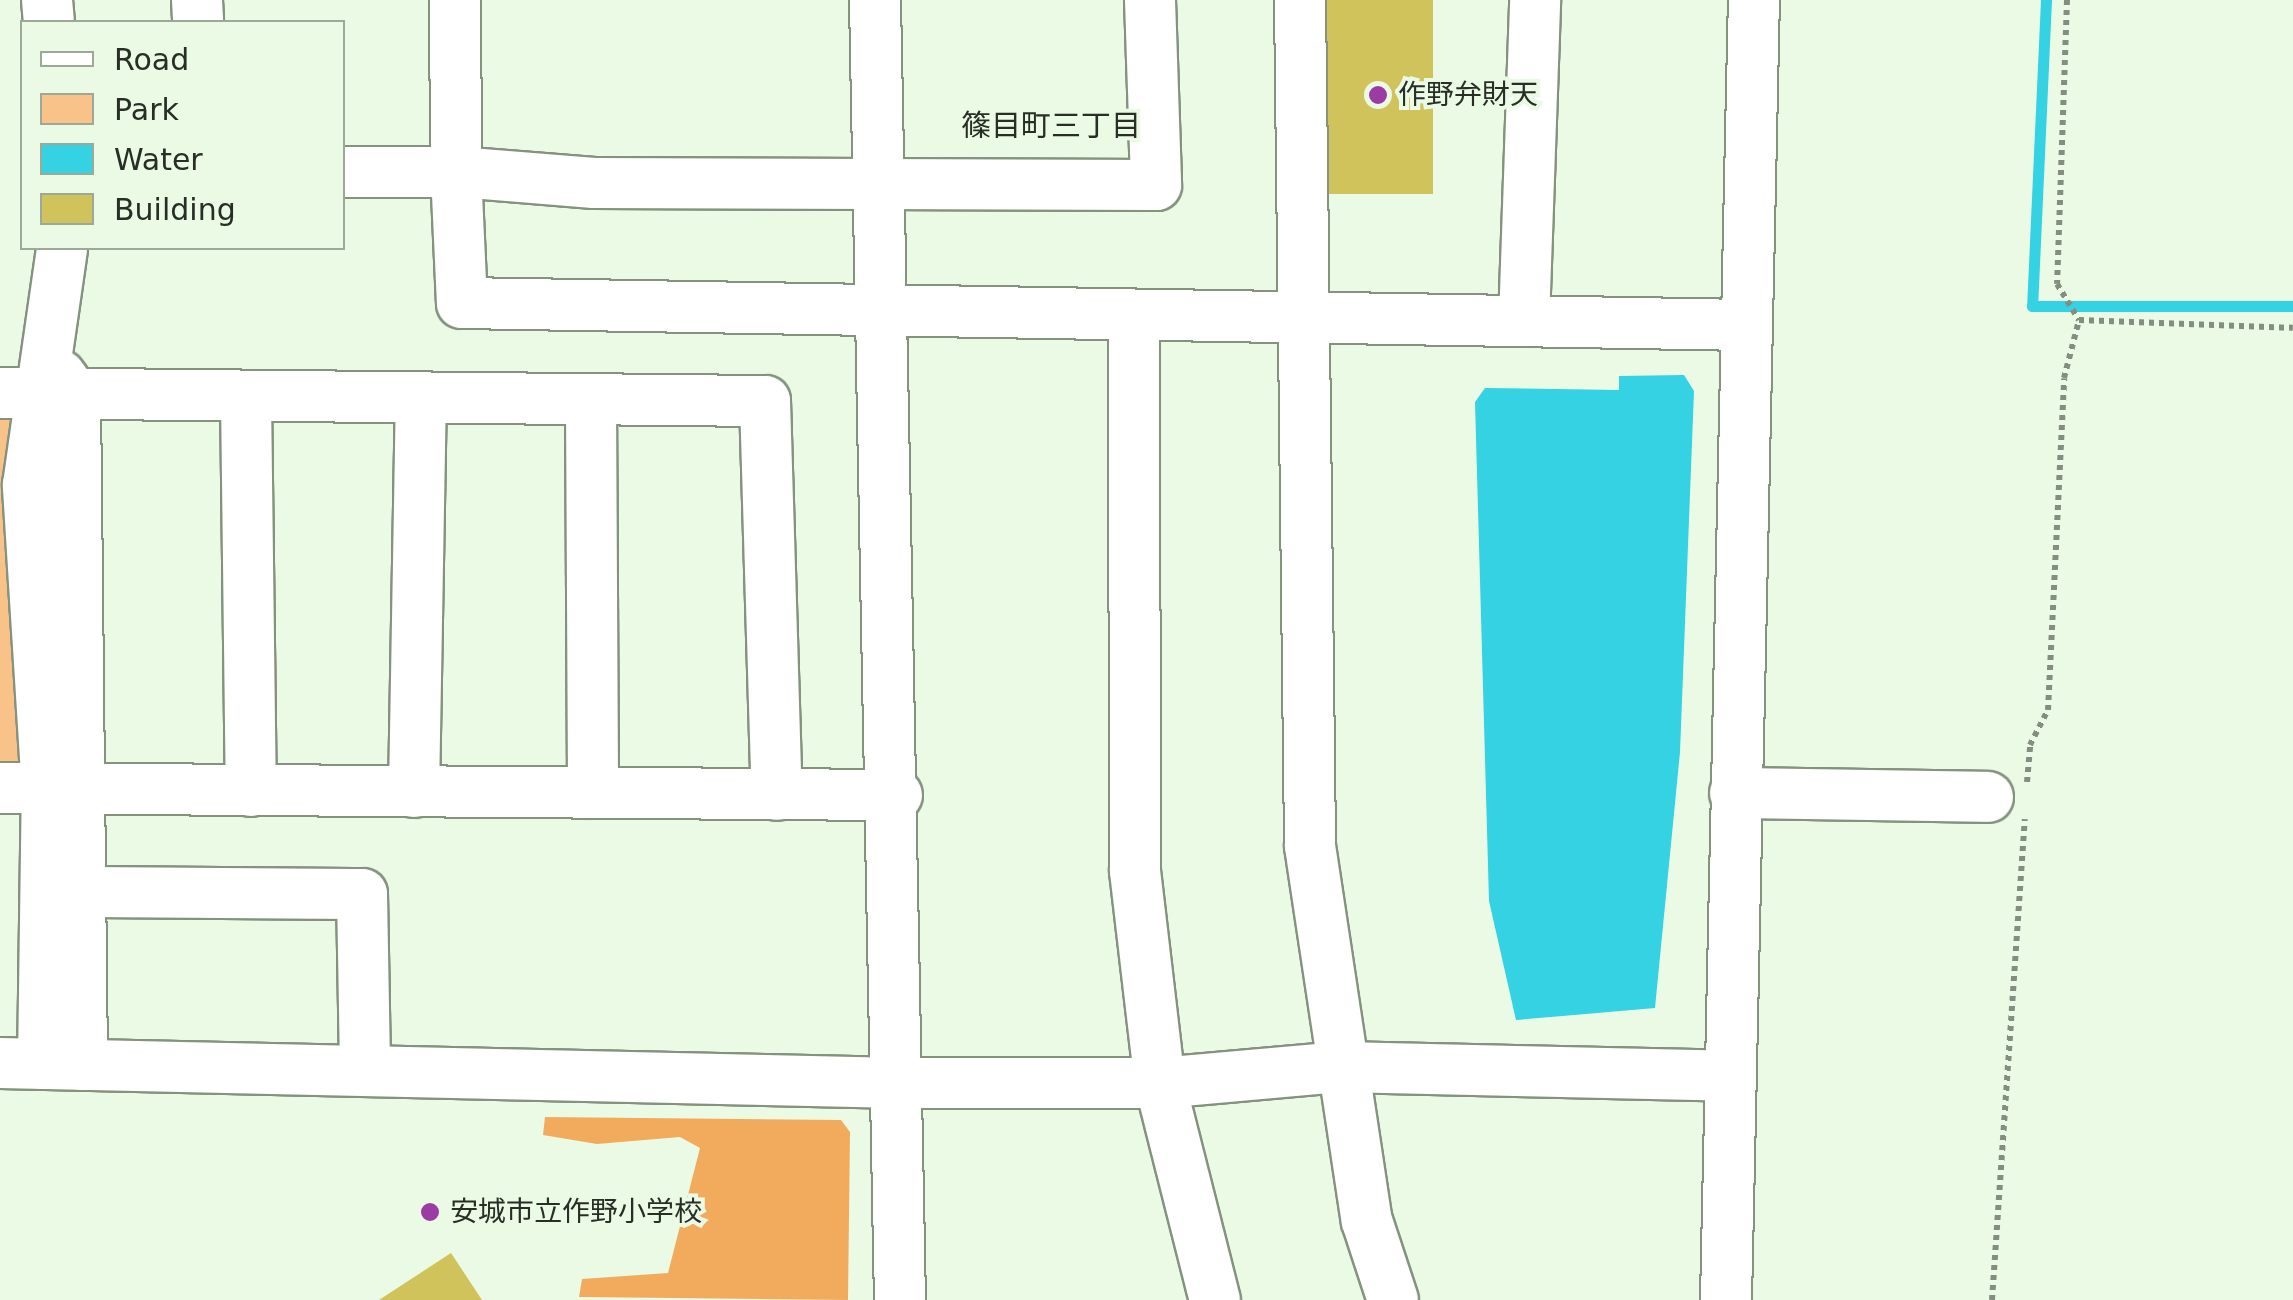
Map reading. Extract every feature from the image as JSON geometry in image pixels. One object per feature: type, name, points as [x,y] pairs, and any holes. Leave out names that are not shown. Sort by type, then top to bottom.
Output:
[{"type":"street","points":[[455,0],[462,303],[1134,320],[1304,317],[1746,325]]},
{"type":"street","points":[[875,0],[897,796],[900,1300]]},
{"type":"street","points":[[345,172],[456,172],[594,183],[880,179],[1156,185],[1150,0]]},
{"type":"street","points":[[1300,0],[1304,747],[1341,1067],[1367,1222],[1393,1300]]},
{"type":"street","points":[[1524,321],[1535,0]]},
{"type":"street","points":[[1726,1300],[1754,0]]},
{"type":"street","points":[[42,1064],[43,789],[28,564],[44,390],[61,303],[62,250]]},
{"type":"street","points":[[1134,320],[1135,870],[1160,1083],[1216,1300]]},
{"type":"street","points":[[44,390],[246,397],[765,401],[777,795]]},
{"type":"street","points":[[246,397],[252,791]]},
{"type":"street","points":[[414,792],[421,398]]},
{"type":"street","points":[[591,400],[593,794]]},
{"type":"street","points":[[43,789],[897,796]]},
{"type":"street","points":[[42,1064],[82,892],[43,789]]},
{"type":"street","points":[[1735,793],[1988,797]]},
{"type":"street","points":[[82,892],[362,894],[365,1067]]},
{"type":"street","points":[[42,1064],[365,1067],[900,1083],[1160,1083],[1341,1067],[1730,1076]]},
{"type":"path","points":[[2067,0],[2057,284],[2080,320],[2293,328]]},
{"type":"green space","points":[[0,408],[46,409],[61,759],[0,771]]},
{"type":"shaded area","points":[[545,1117],[841,1120],[850,1132],[848,1300],[579,1297],[582,1279],[668,1273],[700,1148],[680,1137],[597,1144],[543,1135]]},
{"type":"water","points":[[1684,375],[1694,391],[1680,752],[1655,1008],[1516,1020],[1489,901],[1475,402],[1485,388],[1619,390],[1619,376]]},
{"type":"building","name":"作野弁財天","points":[[1324,0],[1433,0],[1433,194],[1324,194]]},
{"type":"building","points":[[451,1253],[482,1300],[379,1300]]},
{"type":"waterway","points":[[2046,0],[2032,306],[2293,306]]},
{"type":"place","name":"作野弁財天","points":[[1378,95]]},
{"type":"place","name":"安城市立作野小学校","points":[[430,1212]]},
{"type":"district","name":"篠目町三丁目","points":[[1051,126]]}]
